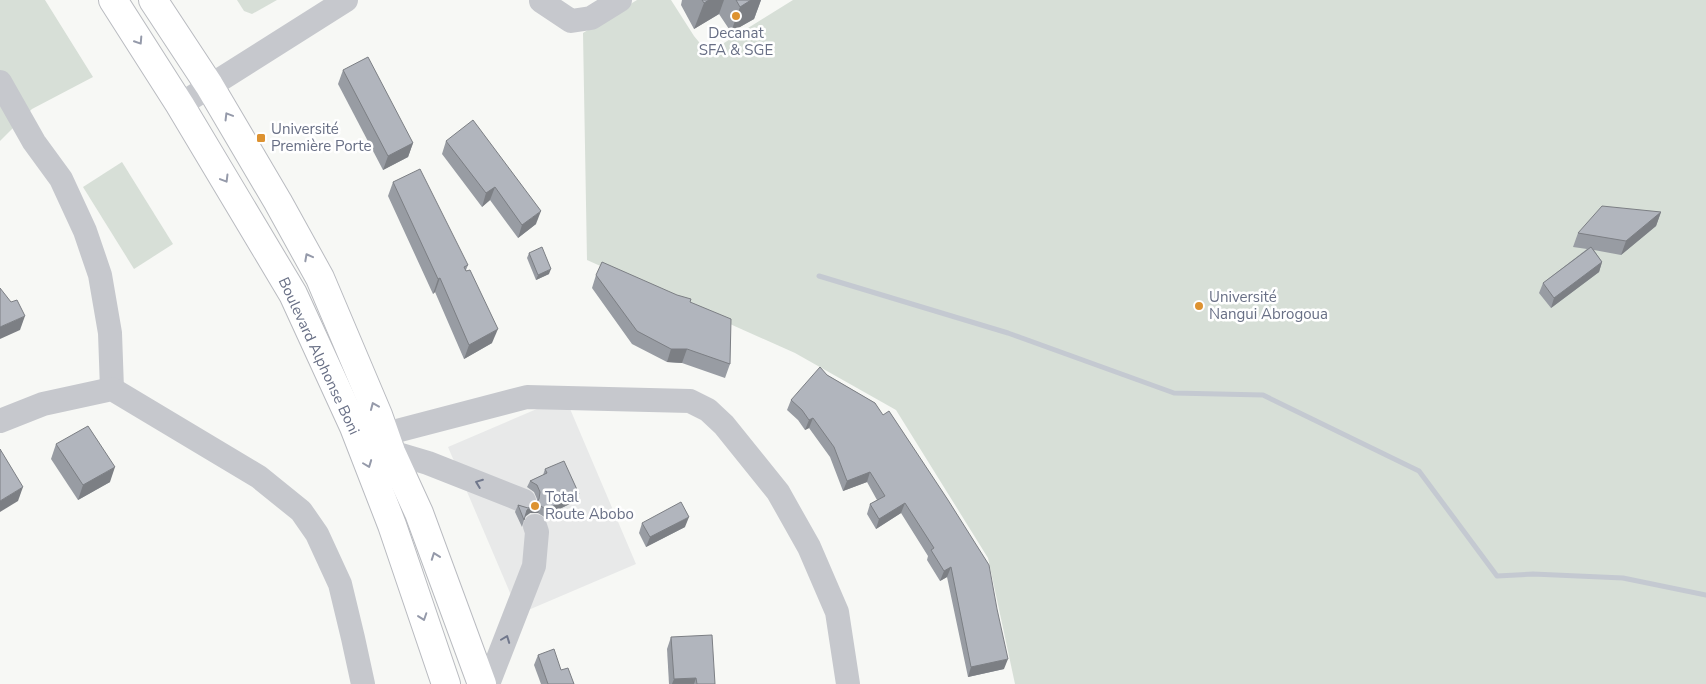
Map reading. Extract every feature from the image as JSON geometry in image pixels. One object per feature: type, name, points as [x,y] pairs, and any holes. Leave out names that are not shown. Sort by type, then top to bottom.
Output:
[{"type":"main road","name":"Boulevard Alphonse Boni","points":[[113,0],[180,105],[293,294],[354,427],[392,525],[446,684]]},
{"type":"main road","name":"Boulevard Alphonse Boni","points":[[153,0],[210,85],[320,278],[419,513],[482,684]]},
{"type":"street","points":[[180,105],[346,0]]},
{"type":"street","points":[[541,0],[571,21],[590,18],[620,0]]},
{"type":"street","points":[[0,82],[34,142],[61,179],[85,231],[100,275],[110,333],[112,389]]},
{"type":"street","points":[[0,421],[43,404],[112,389],[259,477],[301,511],[317,534],[340,584],[362,684]]},
{"type":"street","points":[[388,443],[527,397],[690,401],[708,410],[724,425],[778,492],[808,547],[837,612],[848,684]]},
{"type":"street","points":[[388,443],[428,463],[524,501]]},
{"type":"street","points":[[488,684],[534,566],[537,532],[535,526]]},
{"type":"shaded area","points":[[0,0],[45,0],[93,77],[32,109],[0,141]]},
{"type":"shaded area","points":[[237,0],[277,0],[252,14],[244,11]]},
{"type":"shaded area","name":"Université Nangui Abrogoua","points":[[637,0],[671,0],[694,36],[708,53],[793,0],[1706,0],[1706,684],[1015,684],[988,558],[896,410],[795,353],[587,260],[583,33]]},
{"type":"shaded area","points":[[122,162],[173,244],[134,269],[83,187]]},
{"type":"shaded area","points":[[565,397],[636,564],[519,614],[448,447]]},
{"type":"building","points":[[736,0],[751,0],[740,7]]},
{"type":"building","points":[[368,57],[413,143],[388,156],[343,70]]},
{"type":"building","points":[[473,120],[541,211],[522,225],[495,187],[486,193],[446,141]]},
{"type":"building","points":[[420,169],[468,265],[464,267],[466,271],[470,270],[498,329],[469,345],[440,278],[438,279],[393,182]]},
{"type":"building","points":[[1602,206],[1661,212],[1626,241],[1578,233]]},
{"type":"building","points":[[542,247],[551,269],[538,275],[529,253]]},
{"type":"building","points":[[1591,247],[1602,262],[1554,298],[1543,283]]},
{"type":"building","points":[[602,262],[677,295],[691,299],[690,302],[731,319],[730,364],[687,349],[671,349],[637,331],[596,275]]},
{"type":"building","points":[[0,288],[11,302],[17,300],[25,316],[0,327]]},
{"type":"building","points":[[820,367],[827,375],[875,403],[883,415],[889,411],[948,500],[989,565],[1008,659],[971,667],[951,567],[944,571],[931,550],[934,548],[905,503],[879,519],[870,504],[885,496],[870,472],[847,481],[834,447],[813,418],[809,420],[791,400]]},
{"type":"building","points":[[88,426],[115,467],[83,485],[56,444]]},
{"type":"building","points":[[0,449],[23,487],[0,501]]},
{"type":"building","points":[[564,461],[579,494],[551,507],[553,509],[548,511],[541,506],[533,506],[527,510],[524,520],[518,505],[528,508],[535,505],[539,499],[540,492],[537,485],[530,481],[547,473],[545,469]]},
{"type":"building","points":[[681,502],[689,517],[650,537],[642,523]]},
{"type":"building","points":[[712,635],[715,684],[697,684],[696,678],[674,679],[671,637]]},
{"type":"building","points":[[554,649],[561,670],[568,668],[574,684],[548,684],[538,655]]},
{"type":"waterway","points":[[819,276],[1008,333],[1174,393],[1263,395],[1419,471],[1497,576],[1533,574],[1623,578],[1706,595]]},
{"type":"place","name":"Decanat SFA & SGE","points":[[736,16]]},
{"type":"place","name":"Université Première Porte","points":[[261,138]]},
{"type":"place","name":"Université Nangui Abrogoua","points":[[1199,306]]},
{"type":"place","name":"Total Route Abobo","points":[[535,506]]}]
